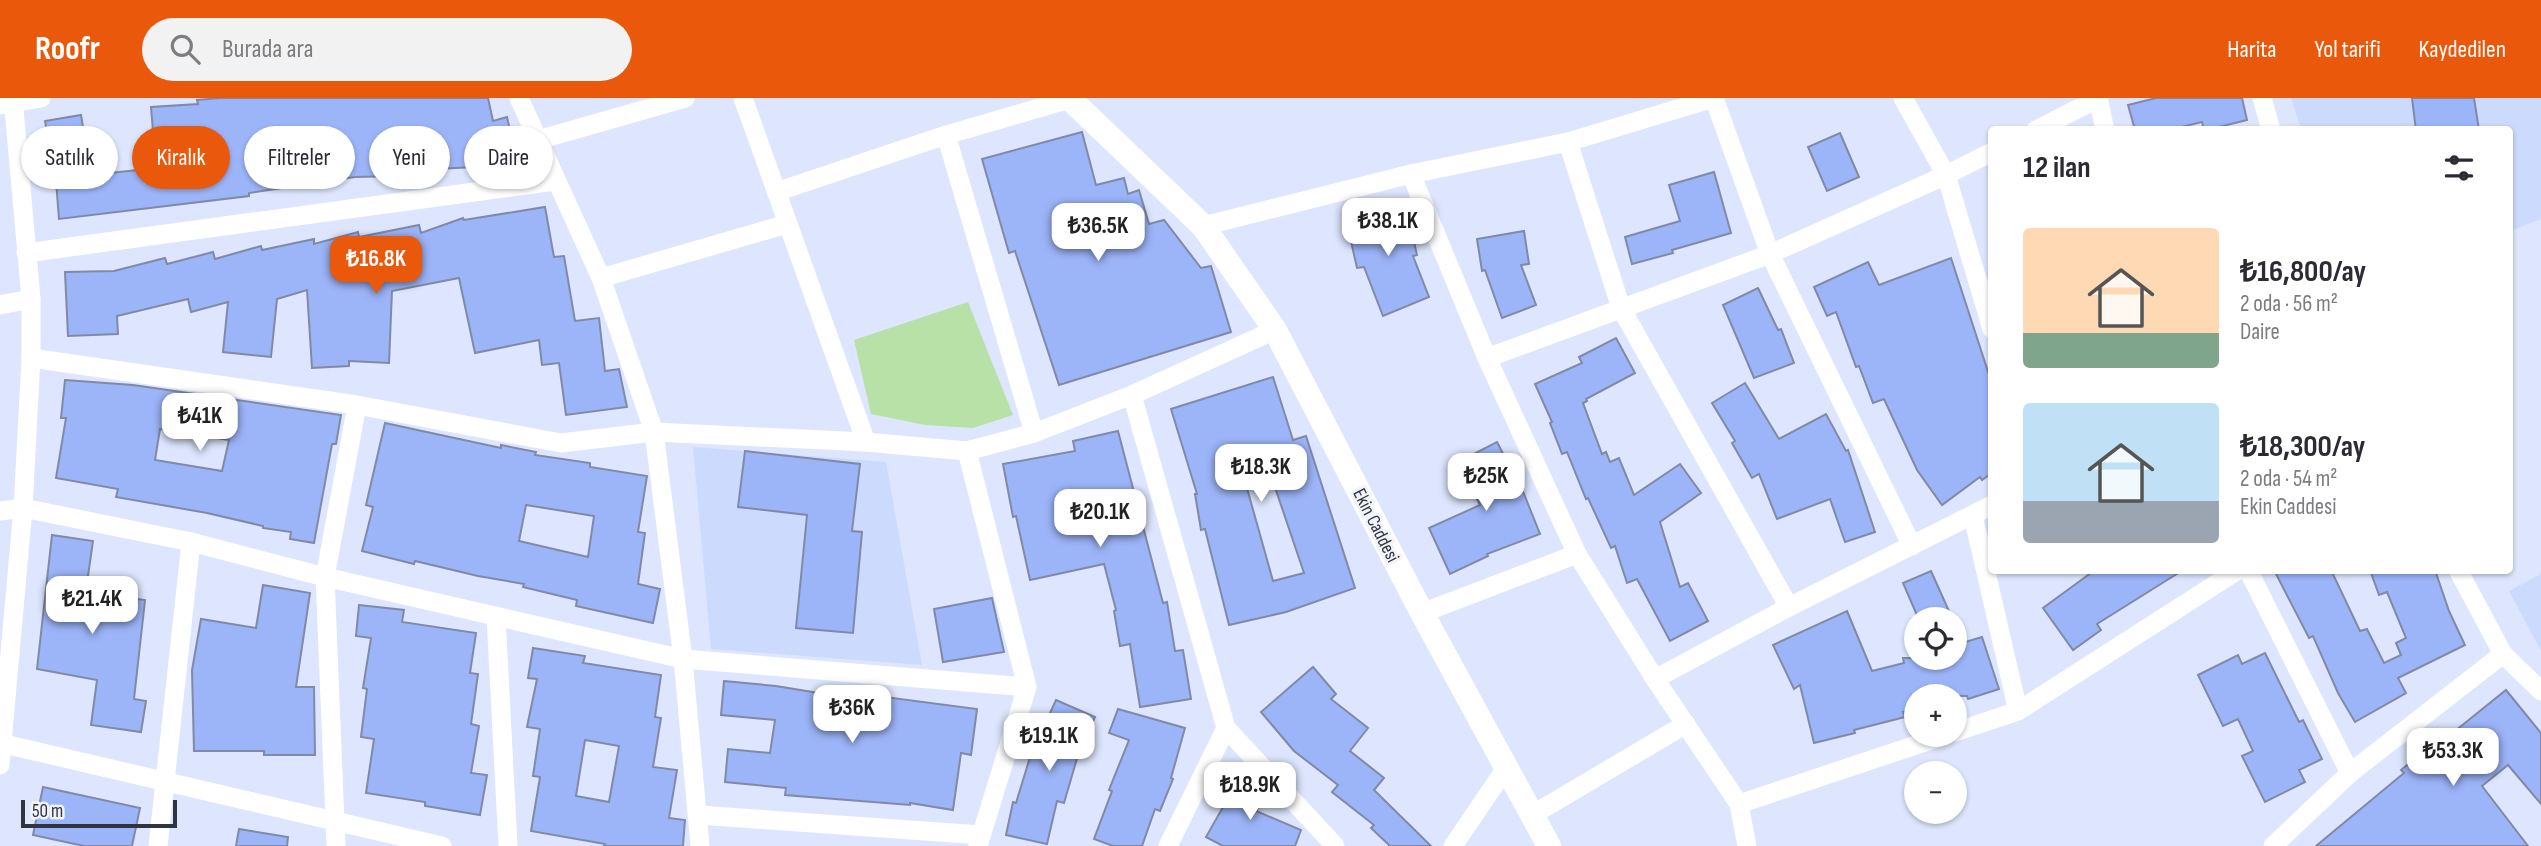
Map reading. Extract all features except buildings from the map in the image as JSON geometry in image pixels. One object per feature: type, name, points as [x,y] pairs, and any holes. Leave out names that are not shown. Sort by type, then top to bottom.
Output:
[{"type":"street","points":[[0,765],[23,508],[31,358],[31,299],[9,102],[41,98]]},
{"type":"street","points":[[519,98],[532,126]]},
{"type":"street","points":[[553,136],[685,98]]},
{"type":"street","points":[[743,98],[866,442]]},
{"type":"street","points":[[776,192],[946,135],[1069,98]]},
{"type":"street","name":"Ekin Caddesi","points":[[1069,98],[1203,226],[1275,330],[1422,613],[1549,846]]},
{"type":"street","points":[[1203,226],[1411,174],[1568,142],[1714,98],[1770,254],[1912,547]]},
{"type":"street","points":[[1903,98],[1945,175],[1988,316]]},
{"type":"street","points":[[2044,126],[2098,98],[2104,126]]},
{"type":"street","points":[[2262,98],[2270,126]]},
{"type":"street","points":[[946,135],[1034,433]]},
{"type":"street","points":[[1568,142],[1621,308],[1789,607]]},
{"type":"street","points":[[1487,358],[1770,254],[1988,154]]},
{"type":"street","points":[[1411,174],[1487,358],[1577,554],[1655,679],[1738,804],[1746,846]]},
{"type":"street","points":[[553,176],[601,278],[654,432],[684,659],[700,846]]},
{"type":"street","points":[[26,253],[555,181]]},
{"type":"street","points":[[601,278],[787,224]]},
{"type":"street","points":[[0,305],[31,299]]},
{"type":"street","points":[[31,358],[357,405],[562,443],[654,432],[866,442],[967,451],[1034,433],[1132,395],[1275,330]]},
{"type":"street","points":[[1132,395],[1226,728],[1335,846]]},
{"type":"street","points":[[336,846],[325,577],[357,405]]},
{"type":"street","points":[[699,815],[980,840],[1027,687],[967,451]]},
{"type":"street","points":[[1655,679],[1789,607],[1988,507]]},
{"type":"street","points":[[0,511],[23,508],[191,542],[325,577],[684,659],[1027,687]]},
{"type":"street","points":[[1973,516],[2018,711]]},
{"type":"street","points":[[158,846],[191,542]]},
{"type":"street","points":[[1422,613],[1577,554]]},
{"type":"street","points":[[1967,728],[2018,711],[2232,574]]},
{"type":"street","points":[[2250,574],[2350,773]]},
{"type":"street","points":[[2460,574],[2503,654],[2541,691]]},
{"type":"street","points":[[496,615],[508,846]]},
{"type":"street","points":[[2273,846],[2350,773],[2503,654]]},
{"type":"street","points":[[1532,815],[1686,723]]},
{"type":"street","points":[[1168,846],[1226,728]]},
{"type":"street","points":[[1,743],[165,779],[442,846]]},
{"type":"street","points":[[1738,804],[1910,747]]},
{"type":"street","points":[[1453,846],[1506,768]]},
{"type":"shaded area","points":[[2291,98],[2541,98],[2541,219],[2513,230],[2513,126],[2300,126]]},
{"type":"shaded area","points":[[693,447],[886,462],[922,665],[711,649]]},
{"type":"shaded area","points":[[2541,574],[2541,651],[2509,591]]},
{"type":"green space","points":[[968,302],[1013,415],[973,428],[925,425],[871,414],[854,340]]}]
